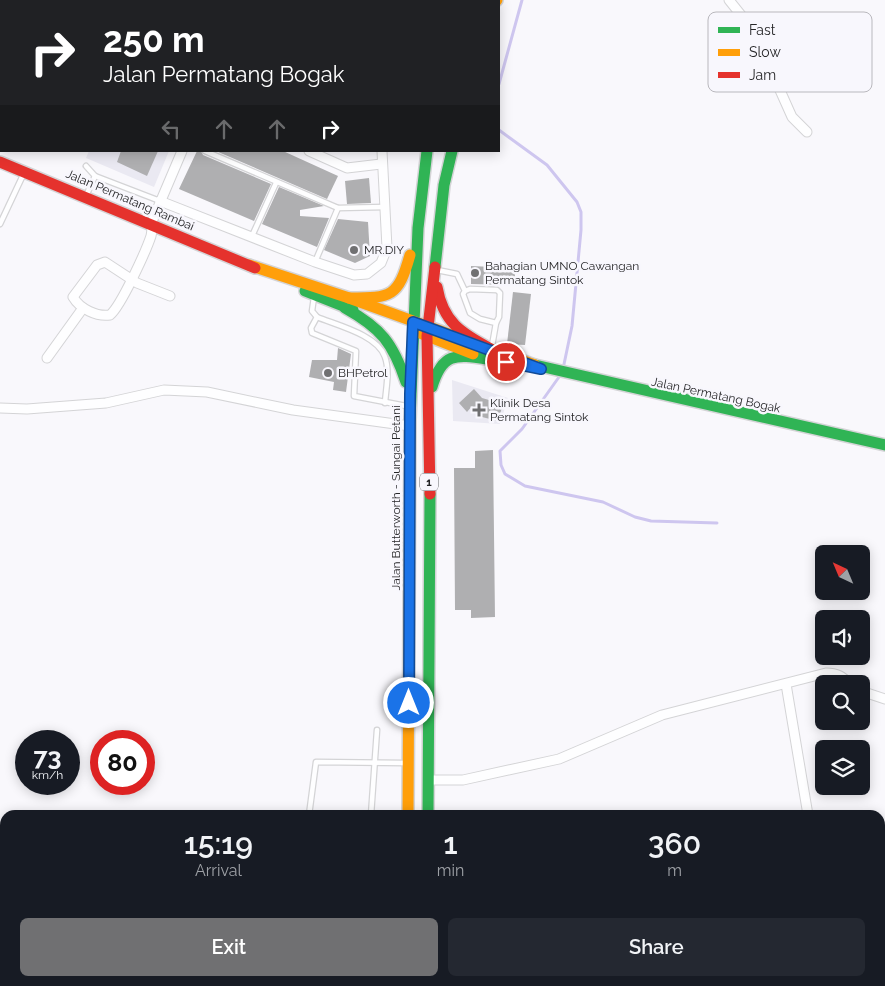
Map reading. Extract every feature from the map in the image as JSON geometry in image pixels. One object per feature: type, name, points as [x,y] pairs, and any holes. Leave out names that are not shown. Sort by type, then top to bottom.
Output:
[{"type":"main road","name":"Jalan Butterworth - Sungai Petani","points":[[408,810],[410,394],[418,228],[427,152]]},
{"type":"main road","name":"1","points":[[429,810],[435,780],[427,332],[436,270],[444,185],[452,152]]},
{"type":"main road","name":"Jalan Permatang Rambai","points":[[0,162],[249,265],[427,332]]},
{"type":"main road","points":[[347,303],[380,298],[399,288],[418,228]]},
{"type":"main road","name":"Jalan Permatang Rambai","points":[[249,265],[315,295],[347,303]]},
{"type":"main road","points":[[436,270],[439,298],[453,326],[489,354]]},
{"type":"main road","points":[[347,303],[381,330],[392,343],[410,394]]},
{"type":"main road","name":"Jalan Permatang Bogak","points":[[427,332],[489,354],[568,376],[885,445]]},
{"type":"main road","points":[[428,408],[436,369],[442,362],[449,357],[458,355],[489,354]]},
{"type":"street","points":[[729,0],[739,12]]},
{"type":"street","points":[[781,92],[792,117],[807,132]]},
{"type":"street","points":[[170,296],[137,283],[131,277],[105,262],[101,262],[74,294],[75,301],[83,308],[98,315],[110,315],[117,307],[131,277],[152,234],[151,224],[182,152]]},
{"type":"street","points":[[311,152],[347,168],[381,164]]},
{"type":"street","points":[[160,201],[315,262],[354,275],[367,274],[381,263],[387,248],[381,164],[382,152]]},
{"type":"street","points":[[47,358],[83,308]]},
{"type":"street","points":[[0,408],[27,409],[106,403],[164,390],[207,392],[293,410],[410,426]]},
{"type":"street","points":[[825,675],[834,673],[838,675]]},
{"type":"street","points":[[435,780],[463,780],[558,759],[662,715],[815,677]]},
{"type":"street","points":[[786,684],[807,810]]},
{"type":"street","points":[[870,694],[885,699]]},
{"type":"lane","points":[[207,152],[338,208],[385,207]]},
{"type":"lane","points":[[86,166],[95,176],[160,201]]},
{"type":"lane","points":[[0,224],[25,172]]},
{"type":"lane","points":[[86,196],[95,176]]},
{"type":"lane","points":[[251,238],[276,183]]},
{"type":"lane","points":[[315,262],[338,208]]},
{"type":"lane","points":[[436,270],[457,274],[465,291],[463,294],[470,313],[480,319],[496,323]]},
{"type":"lane","points":[[465,291],[470,289],[497,290],[500,293],[499,317],[489,354]]},
{"type":"lane","points":[[315,295],[312,311],[317,317],[372,340],[380,347],[385,356],[387,367],[385,403]]},
{"type":"lane","points":[[317,317],[311,328],[312,333],[356,351],[354,396],[410,407]]},
{"type":"lane","points":[[371,810],[378,730]]},
{"type":"lane","points":[[310,810],[314,765],[316,762],[409,763]]},
{"type":"shaded area","points":[[89,152],[169,152],[154,187],[86,158]]},
{"type":"shaded area","name":"Klinik Desa Permatang Sintok","points":[[452,380],[508,398],[500,424],[453,421]]},
{"type":"building","points":[[121,152],[158,152],[147,176],[117,162]]},
{"type":"building","points":[[197,152],[202,152],[203,155],[271,184],[254,221],[179,189]]},
{"type":"building","points":[[218,152],[285,152],[338,176],[327,199]]},
{"type":"building","points":[[369,178],[371,203],[347,204],[345,181]]},
{"type":"building","points":[[279,187],[324,206],[300,210],[300,216],[329,218],[317,247],[262,224]]},
{"type":"building","points":[[338,219],[368,222],[370,256],[355,263],[324,250]]},
{"type":"building","points":[[471,266],[515,268],[515,285],[471,284]]},
{"type":"building","points":[[513,292],[531,294],[525,345],[507,344]]},
{"type":"building","points":[[338,348],[351,354],[346,392],[333,390],[334,382],[309,377],[312,360],[337,360]]},
{"type":"building","points":[[474,389],[482,398],[503,404],[498,421],[482,417],[472,406],[467,412],[459,403]]},
{"type":"building","points":[[493,450],[495,617],[471,618],[471,610],[455,610],[454,468],[475,468],[475,451]]},
{"type":"waterway","points":[[500,80],[522,0]]},
{"type":"waterway","points":[[500,131],[547,165],[577,202],[581,212],[572,326],[563,369]]},
{"type":"waterway","points":[[559,377],[522,429],[500,451],[501,465],[505,474],[525,486],[603,502],[635,517],[651,521],[717,523]]},
{"type":"traffic: fast","points":[[410,420],[418,228],[427,152]]},
{"type":"traffic: fast","points":[[435,267],[444,185],[452,152]]},
{"type":"traffic: fast","points":[[305,291],[353,310]]},
{"type":"traffic: fast","points":[[345,308],[368,323],[384,338],[396,357],[406,382]]},
{"type":"traffic: fast","points":[[432,387],[440,368],[451,358],[466,356],[487,359]]},
{"type":"traffic: fast","points":[[535,365],[885,445]]},
{"type":"traffic: fast","points":[[428,810],[430,494]]},
{"type":"traffic: slow","points":[[349,298],[375,297],[391,292],[397,287],[406,269],[410,255]]},
{"type":"traffic: slow","points":[[249,265],[349,298],[535,365]]},
{"type":"traffic: slow","points":[[422,334],[473,354]]},
{"type":"traffic: slow","points":[[408,810],[410,420]]},
{"type":"traffic: jam","points":[[0,162],[255,268]]},
{"type":"traffic: jam","points":[[430,494],[427,336],[435,267]]},
{"type":"traffic: jam","points":[[437,287],[444,309],[455,325],[462,332],[491,349]]},
{"type":"place","name":"MR.DIY","points":[[354,250]]},
{"type":"place","name":"Bahagian UMNO Cawangan Permatang Sintok","points":[[475,273]]},
{"type":"place","name":"BHPetrol","points":[[328,373]]},
{"type":"place","name":"Klinik Desa Permatang Sintok","points":[[479,410]]},
{"type":"route","points":[[409,703],[410,394],[413,322],[491,349],[541,369],[506,362]]}]
